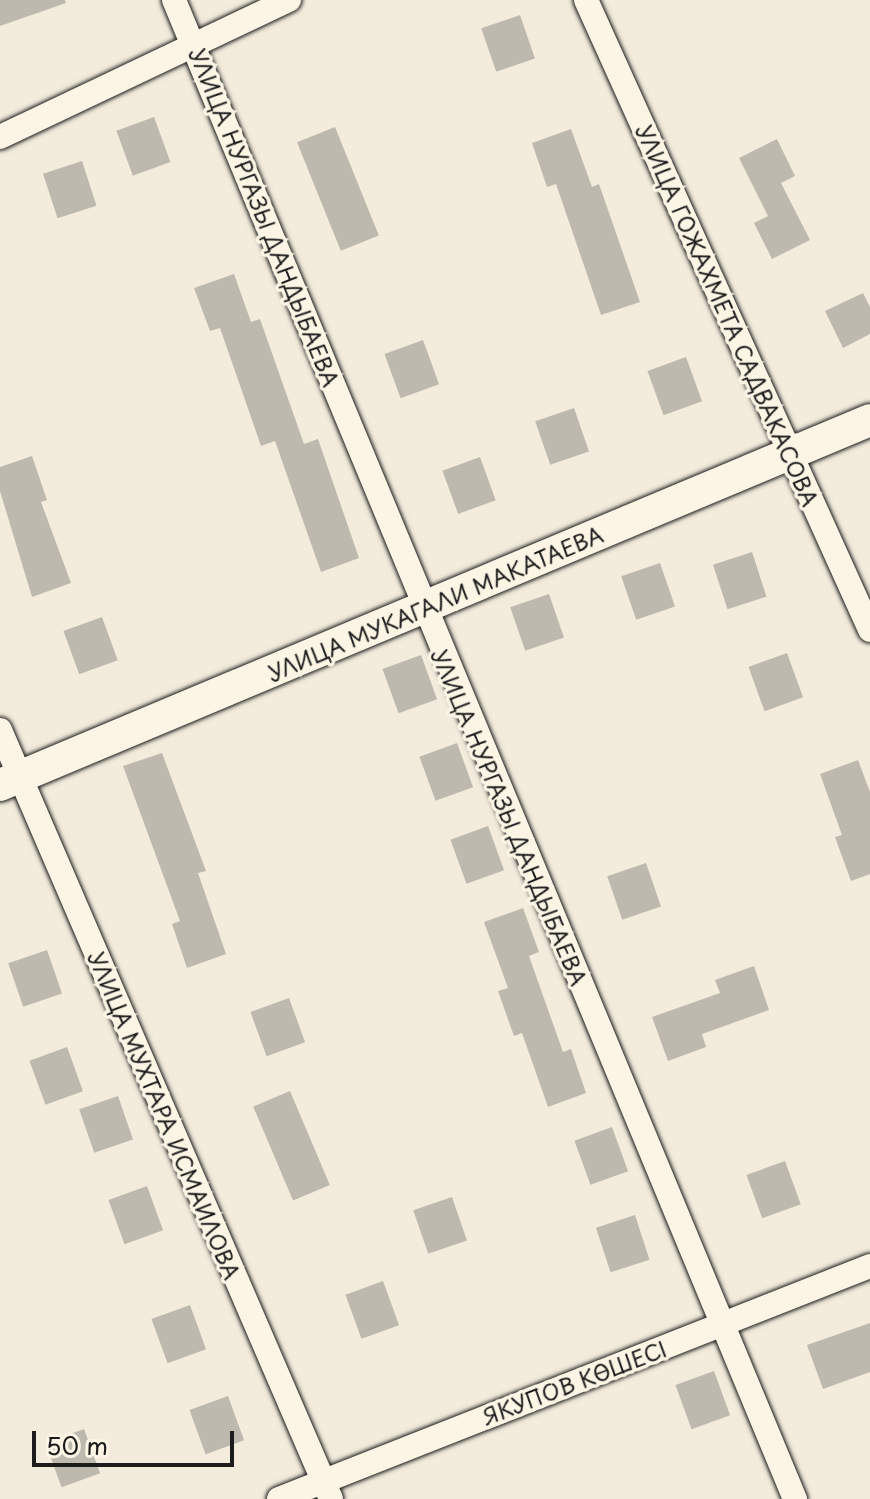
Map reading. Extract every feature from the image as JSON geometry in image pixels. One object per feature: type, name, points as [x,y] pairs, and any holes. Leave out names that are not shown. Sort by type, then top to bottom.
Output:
[{"type":"street","name":"УЛИЦА НУРГАЗЫ ДАНДЫБАЕВА","points":[[174,0],[795,1499]]},
{"type":"street","points":[[0,137],[289,0]]},
{"type":"street","name":"УЛИЦА ГОЖАХМЕТА САДВАКАСОВА","points":[[586,0],[870,630]]},
{"type":"street","name":"УЛИЦА МУКАГАЛИ МАКАТАЕВА","points":[[9,781],[791,456],[870,420]]},
{"type":"street","name":"УЛИЦА МУХТАРА ИСМАИЛОВА","points":[[0,730],[9,781],[327,1490]]},
{"type":"street","name":"ЯКУПОВ КӨШЕСІ","points":[[279,1499],[327,1490],[870,1266]]},
{"type":"building","points":[[0,0],[65,0],[66,3],[0,26]]},
{"type":"building","points":[[520,15],[535,58],[496,72],[481,28]]},
{"type":"building","points":[[154,117],[170,162],[133,176],[116,131]]},
{"type":"building","points":[[335,127],[379,235],[341,251],[297,142]]},
{"type":"building","points":[[571,129],[592,187],[599,184],[640,302],[601,315],[556,184],[547,187],[532,143]]},
{"type":"building","points":[[777,139],[795,176],[781,183],[810,240],[772,259],[754,223],[768,216],[739,158]]},
{"type":"building","points":[[82,161],[97,206],[58,218],[43,174]]},
{"type":"building","points":[[234,274],[251,322],[260,319],[304,444],[318,439],[359,558],[321,572],[275,441],[261,446],[220,328],[210,331],[194,288]]},
{"type":"building","points":[[863,293],[870,307],[870,334],[843,348],[825,311]]},
{"type":"building","points":[[423,340],[439,384],[401,398],[384,354]]},
{"type":"building","points":[[686,357],[702,401],[664,415],[647,371]]},
{"type":"building","points":[[574,408],[589,451],[550,465],[535,421]]},
{"type":"building","points":[[32,456],[47,500],[41,502],[71,583],[32,597],[0,491],[0,467]]},
{"type":"building","points":[[480,457],[496,500],[458,514],[442,471]]},
{"type":"building","points":[[752,552],[767,597],[728,609],[713,565]]},
{"type":"building","points":[[660,563],[675,606],[636,620],[621,576]]},
{"type":"building","points":[[549,594],[564,637],[525,651],[510,607]]},
{"type":"building","points":[[102,617],[118,660],[79,674],[63,631]]},
{"type":"building","points":[[787,653],[803,697],[765,711],[748,667]]},
{"type":"building","points":[[421,655],[437,699],[399,713],[382,669]]},
{"type":"building","points":[[457,743],[473,787],[435,801],[419,757]]},
{"type":"building","points":[[162,753],[206,871],[198,873],[226,954],[187,968],[172,924],[180,921],[123,766]]},
{"type":"building","points":[[858,760],[870,792],[870,874],[851,881],[835,837],[842,835],[820,774]]},
{"type":"building","points":[[488,826],[504,870],[466,884],[450,840]]},
{"type":"building","points":[[646,863],[661,906],[622,920],[607,876]]},
{"type":"building","points":[[523,908],[539,952],[529,956],[563,1052],[571,1049],[586,1093],[548,1107],[522,1033],[514,1036],[498,991],[508,988],[484,922]]},
{"type":"building","points":[[47,950],[62,993],[23,1007],[8,963]]},
{"type":"building","points":[[754,966],[769,1010],[702,1034],[706,1047],[668,1061],[652,1017],[720,993],[715,980]]},
{"type":"building","points":[[289,998],[305,1042],[267,1056],[250,1012]]},
{"type":"building","points":[[67,1047],[83,1091],[45,1105],[29,1061]]},
{"type":"building","points":[[290,1091],[330,1185],[293,1201],[253,1107]]},
{"type":"building","points":[[118,1096],[133,1139],[94,1153],[79,1109]]},
{"type":"building","points":[[612,1127],[628,1171],[590,1185],[574,1141]]},
{"type":"building","points":[[785,1161],[801,1204],[762,1218],[746,1175]]},
{"type":"building","points":[[147,1186],[163,1230],[125,1244],[108,1200]]},
{"type":"building","points":[[452,1197],[467,1240],[428,1254],[413,1210]]},
{"type":"building","points":[[635,1215],[650,1260],[611,1272],[596,1228]]},
{"type":"building","points":[[383,1281],[399,1325],[361,1339],[345,1295]]},
{"type":"building","points":[[190,1305],[206,1349],[168,1363],[151,1319]]},
{"type":"building","points":[[870,1323],[870,1372],[823,1389],[807,1345]]},
{"type":"building","points":[[714,1371],[730,1415],[692,1429],[675,1385]]},
{"type":"building","points":[[228,1396],[244,1440],[206,1454],[189,1410]]},
{"type":"building","points":[[84,1429],[100,1473],[62,1487],[45,1443]]}]
